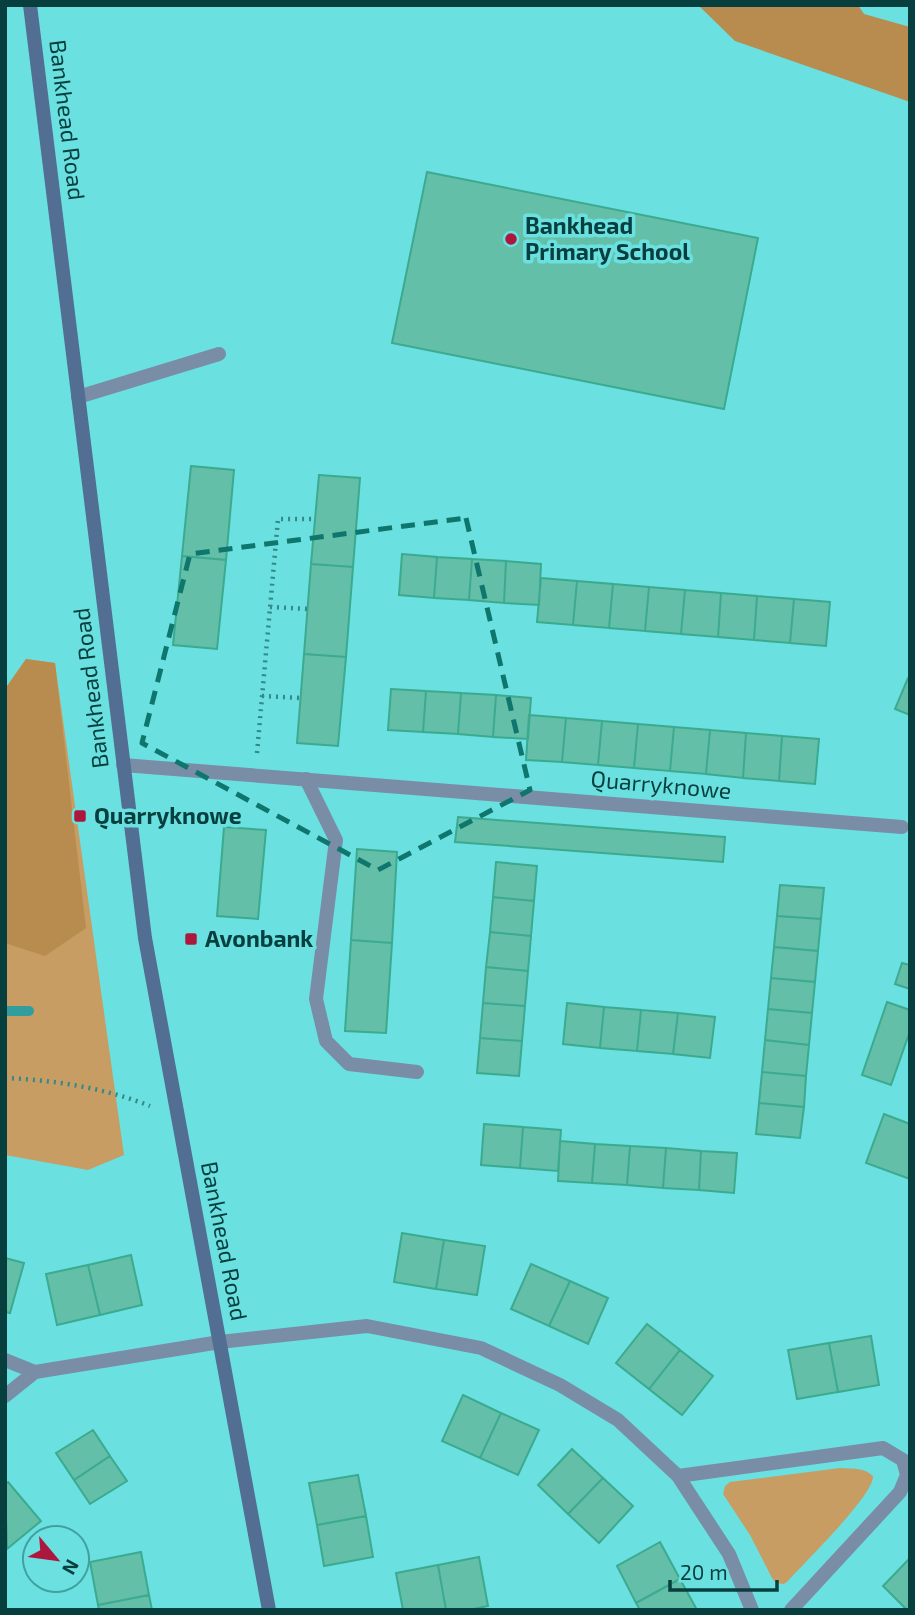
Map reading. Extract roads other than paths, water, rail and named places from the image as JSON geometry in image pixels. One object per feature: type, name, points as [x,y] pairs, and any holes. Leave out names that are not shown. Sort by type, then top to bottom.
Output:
[{"type":"street","name":"Bankhead Road","points":[[30,5],[145,938],[269,1610]]},
{"type":"street","points":[[78,397],[219,354]]},
{"type":"street","name":"Quarryknowe","points":[[123,765],[902,827]]},
{"type":"street","points":[[306,779],[336,840],[316,999],[326,1041],[349,1064],[417,1072]]},
{"type":"street","points":[[5,1396],[35,1372],[220,1342],[367,1326],[481,1348],[560,1385],[618,1420],[678,1476],[729,1554],[752,1610]]},
{"type":"street","points":[[5,1360],[35,1372]]},
{"type":"street","points":[[678,1476],[883,1448],[903,1460],[907,1475],[900,1492],[790,1610]]},
{"type":"waterway","points":[[5,1011],[29,1011]]},
{"type":"place","name":"Bankhead Primary School","points":[[511,239]]},
{"type":"place","name":"Quarryknowe","points":[[80,816]]},
{"type":"place","name":"Avonbank","points":[[191,939]]}]
